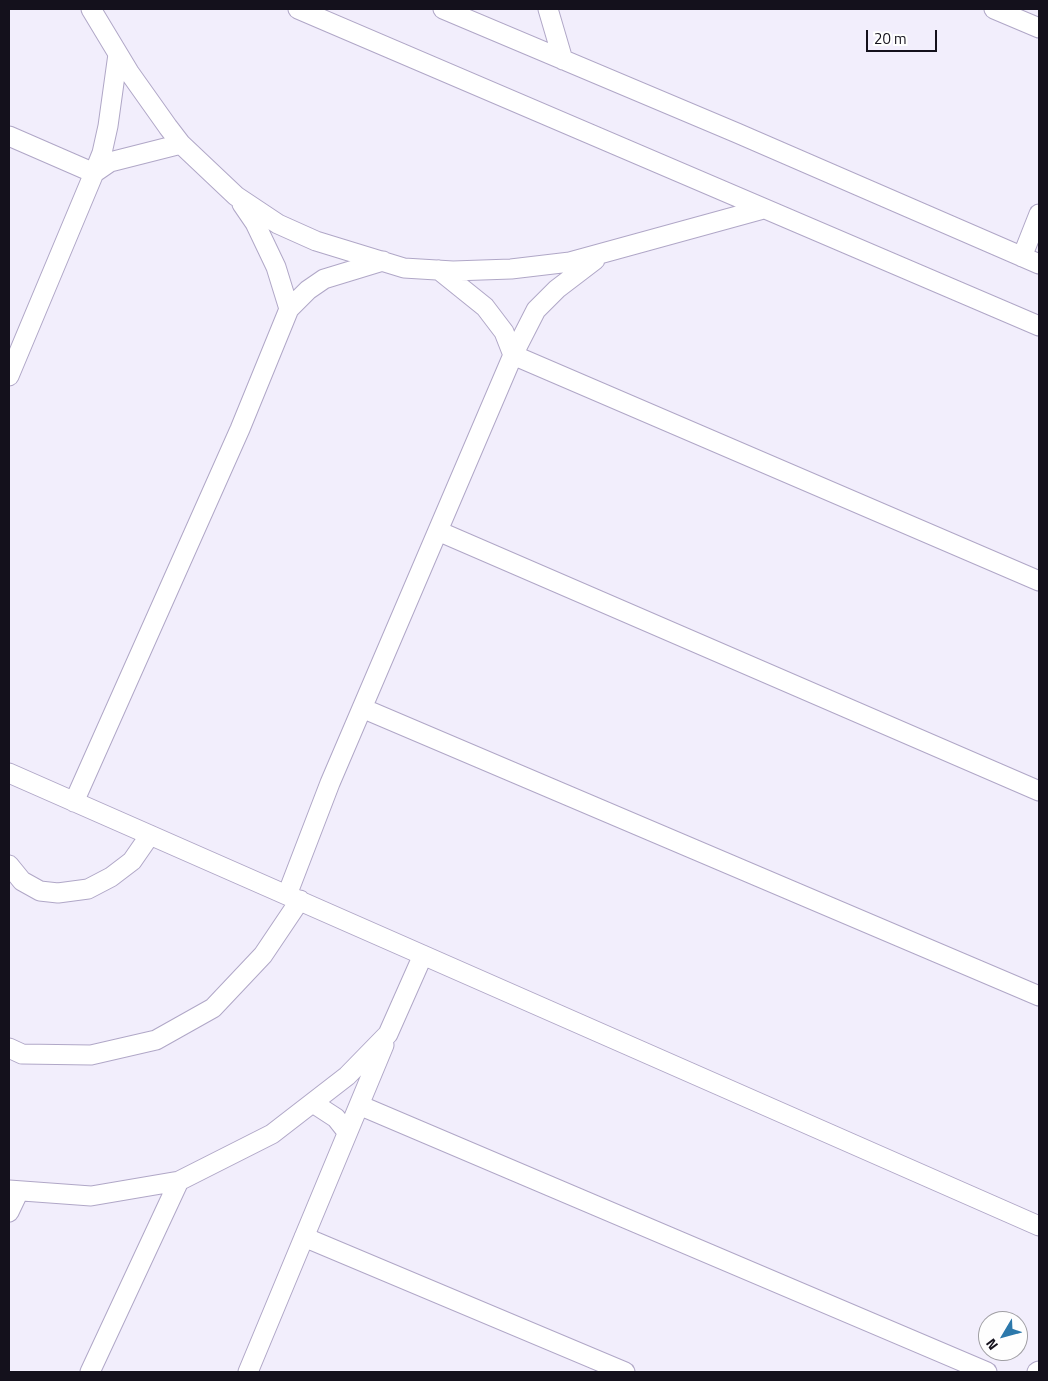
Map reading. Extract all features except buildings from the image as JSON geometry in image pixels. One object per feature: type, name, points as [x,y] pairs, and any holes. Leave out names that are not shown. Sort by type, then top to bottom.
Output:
[{"type":"street","points":[[91,9],[118,54],[181,144],[236,196],[278,224],[316,241],[404,268],[439,270],[521,268],[570,262],[763,209]]},
{"type":"street","points":[[298,9],[1039,326]]},
{"type":"street","points":[[443,9],[1039,264]]},
{"type":"street","points":[[548,9],[563,60]]},
{"type":"street","points":[[994,9],[1039,28]]},
{"type":"street","points":[[9,376],[102,153],[108,126],[118,54]]},
{"type":"street","points":[[9,136],[94,173]]},
{"type":"street","points":[[94,173],[110,162],[181,144]]},
{"type":"street","points":[[236,196],[255,223],[276,267],[289,309]]},
{"type":"street","points":[[1022,257],[1039,214]]},
{"type":"street","points":[[9,1048],[22,1054],[91,1055],[156,1040],[213,1008],[263,955],[293,898],[362,708],[513,355],[536,310],[557,289],[586,266],[611,251]]},
{"type":"street","points":[[74,802],[240,429],[289,309],[308,290],[324,279],[383,261]]},
{"type":"street","points":[[439,270],[485,307],[504,332],[513,355],[1039,581]]},
{"type":"street","points":[[438,531],[1039,791]]},
{"type":"street","points":[[362,708],[1039,996]]},
{"type":"street","points":[[9,773],[1039,1226]]},
{"type":"street","points":[[9,865],[22,880],[40,891],[58,893],[88,889],[111,877],[132,861],[150,835]]},
{"type":"street","points":[[251,1371],[358,1105],[423,955]]},
{"type":"street","points":[[9,1212],[14,1190],[91,1196],[179,1181],[272,1134],[348,1076],[388,1034]]},
{"type":"street","points":[[312,1103],[336,1118],[347,1132]]},
{"type":"street","points":[[358,1105],[987,1372]]},
{"type":"street","points":[[90,1372],[179,1181]]},
{"type":"street","points":[[304,1237],[625,1372]]}]
